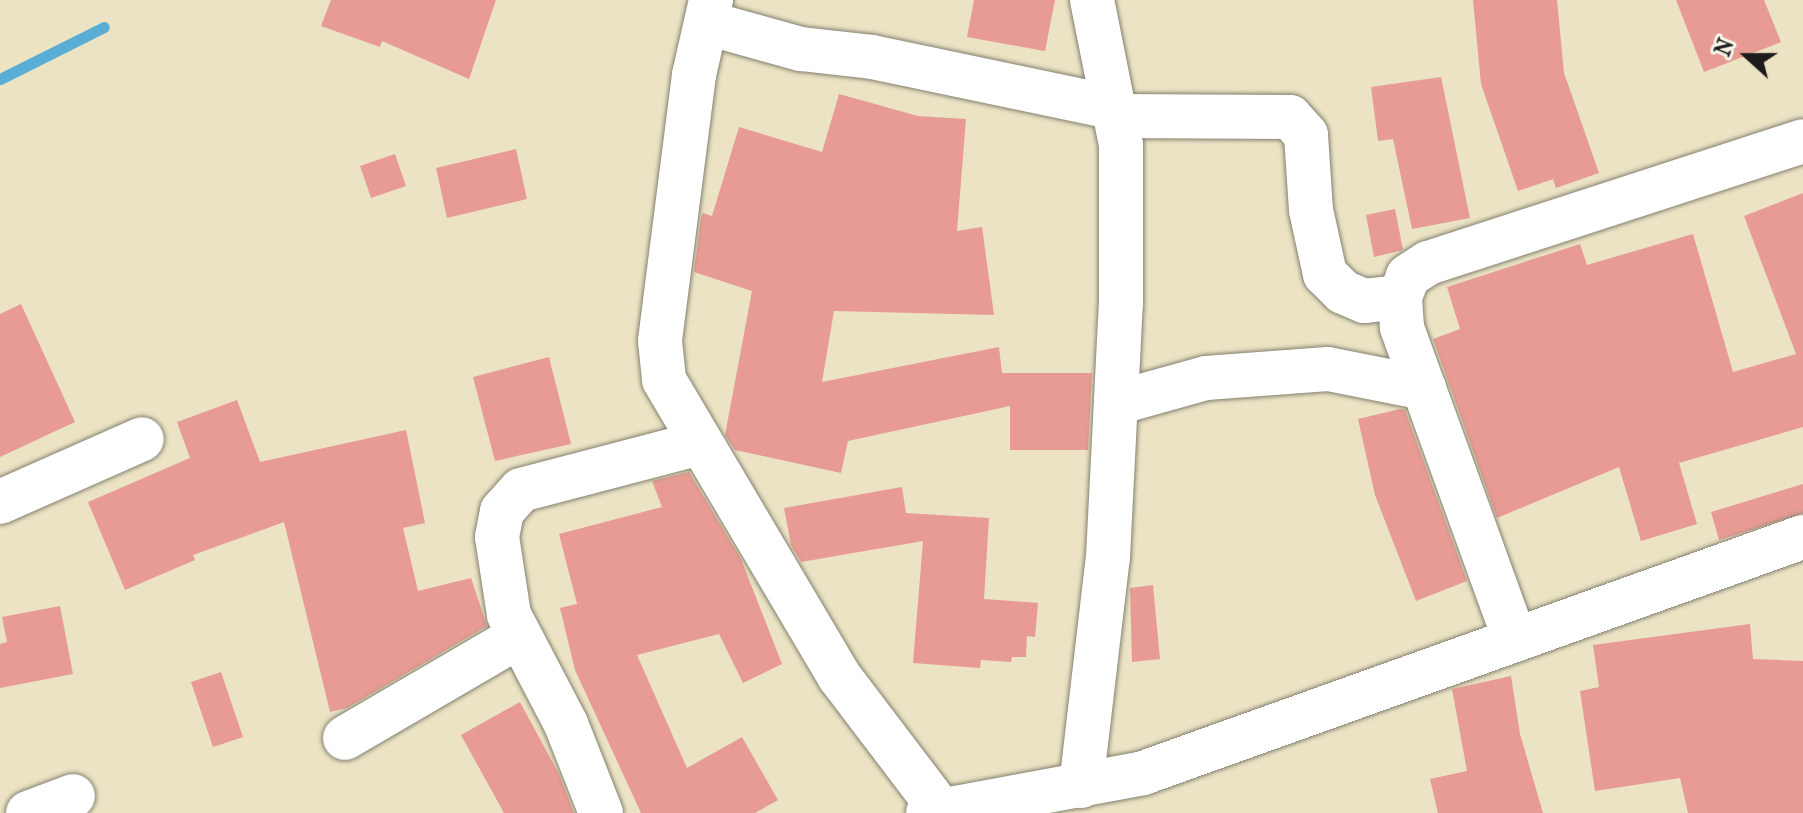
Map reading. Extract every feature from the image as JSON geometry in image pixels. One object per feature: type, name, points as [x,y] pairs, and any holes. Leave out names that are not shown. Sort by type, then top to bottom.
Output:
[{"type":"street","points":[[1081,786],[1108,557],[1121,304],[1117,112],[1092,0]]},
{"type":"street","points":[[1401,312],[1343,292],[1325,274],[1311,210],[1306,135],[1290,117],[1117,112],[872,57],[801,49],[709,12],[694,75],[660,341],[664,380],[846,686],[934,811],[1143,773],[1803,537]]},
{"type":"street","points":[[1515,640],[1424,388],[1401,312],[1408,276],[1428,263],[1803,141]]},
{"type":"street","points":[[1328,369],[1401,312]]},
{"type":"street","points":[[1116,403],[1206,378],[1328,369],[1424,388]]},
{"type":"street","points":[[0,502],[142,439]]},
{"type":"street","points":[[601,813],[566,724],[516,638],[497,537],[502,511],[521,490],[700,443]]},
{"type":"street","points":[[345,738],[516,638]]},
{"type":"street","points":[[28,813],[73,796]]},
{"type":"building","points":[[331,0],[496,0],[469,79],[382,41],[380,47],[321,26]]},
{"type":"building","points":[[974,0],[1055,0],[1045,51],[967,37]]},
{"type":"building","points":[[1473,0],[1557,0],[1564,73],[1599,173],[1556,188],[1553,179],[1518,191],[1481,84]]},
{"type":"building","points":[[1676,0],[1764,0],[1781,42],[1704,72]]},
{"type":"building","points":[[1441,77],[1470,218],[1412,229],[1393,139],[1378,141],[1371,87]]},
{"type":"building","points":[[839,94],[918,116],[966,119],[957,231],[982,227],[994,315],[834,311],[822,382],[999,347],[1002,373],[1092,373],[1088,450],[1010,450],[1010,406],[848,441],[841,473],[735,450],[725,435],[752,291],[694,272],[701,218],[703,213],[712,216],[739,127],[822,152]]},
{"type":"building","points":[[516,149],[527,199],[447,218],[436,168]]},
{"type":"building","points":[[395,154],[406,186],[371,198],[360,166]]},
{"type":"building","points":[[1803,193],[1803,427],[1679,463],[1697,524],[1641,541],[1619,467],[1497,518],[1433,339],[1460,329],[1447,287],[1580,244],[1587,265],[1693,234],[1733,372],[1796,354],[1744,216]]},
{"type":"building","points":[[1395,209],[1403,250],[1374,257],[1366,215]]},
{"type":"building","points":[[21,304],[75,422],[0,457],[0,314]]},
{"type":"building","points":[[549,357],[571,444],[495,461],[473,377]]},
{"type":"building","points":[[237,400],[260,462],[406,430],[425,523],[403,528],[418,591],[471,578],[487,626],[347,708],[330,712],[284,522],[193,555],[195,560],[125,590],[88,502],[190,458],[177,422]]},
{"type":"building","points":[[1405,410],[1467,581],[1416,601],[1375,495],[1358,419]]},
{"type":"building","points":[[689,472],[741,559],[782,664],[743,683],[719,634],[637,655],[687,768],[742,737],[778,800],[755,813],[641,813],[575,670],[560,608],[577,604],[559,534],[662,507],[652,481]]},
{"type":"building","points":[[1803,484],[1803,513],[1719,540],[1711,512]]},
{"type":"building","points":[[902,487],[906,513],[989,518],[984,599],[1038,603],[1035,637],[1027,636],[1026,657],[1012,657],[1011,662],[981,660],[980,668],[913,663],[923,541],[801,562],[791,545],[784,508]]},
{"type":"building","points":[[1153,585],[1160,659],[1132,662],[1130,588]]},
{"type":"building","points":[[60,606],[73,674],[0,688],[0,644],[7,642],[2,617]]},
{"type":"building","points":[[1750,624],[1753,659],[1803,661],[1803,813],[1688,813],[1680,778],[1595,791],[1580,691],[1599,687],[1593,645]]},
{"type":"building","points":[[221,672],[243,737],[213,747],[191,682]]},
{"type":"building","points":[[1511,676],[1520,734],[1543,813],[1438,813],[1430,779],[1467,771],[1452,689]]},
{"type":"building","points":[[520,702],[559,774],[574,813],[504,813],[461,735]]},
{"type":"waterway","points":[[0,79],[104,27]]}]
